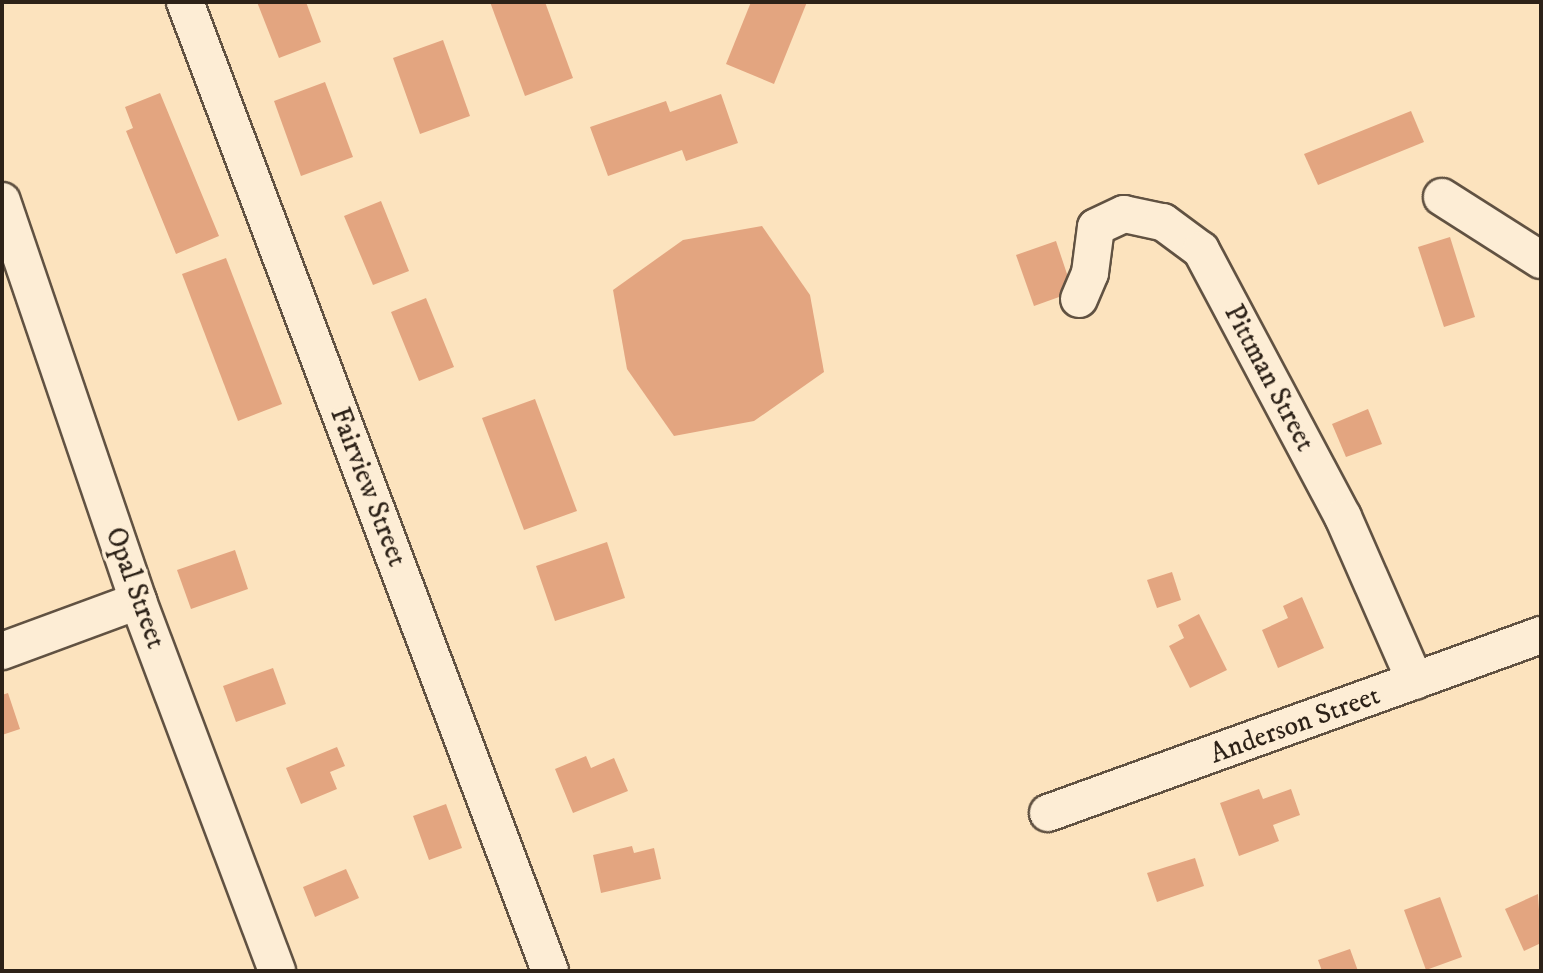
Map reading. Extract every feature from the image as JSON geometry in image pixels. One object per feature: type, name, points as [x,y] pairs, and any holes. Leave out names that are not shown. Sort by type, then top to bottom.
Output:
[{"type":"street","name":"Fairview Street","points":[[185,2],[550,971]]},
{"type":"street","points":[[1442,197],[1541,260]]},
{"type":"street","name":"Opal Street","points":[[2,201],[138,601],[277,971]]},
{"type":"street","name":"Pittman Street","points":[[1079,299],[1090,273],[1089,248],[1096,227],[1124,214],[1163,222],[1201,250],[1343,517],[1415,681]]},
{"type":"street","points":[[2,651],[138,601]]},
{"type":"street","name":"Anderson Street","points":[[1048,813],[1541,635]]},
{"type":"building","points":[[257,2],[306,2],[321,42],[279,58]]},
{"type":"building","points":[[490,2],[545,2],[573,78],[525,96]]},
{"type":"building","points":[[751,2],[807,2],[774,84],[726,64]]},
{"type":"building","points":[[443,40],[470,116],[420,134],[393,58]]},
{"type":"building","points":[[325,82],[353,157],[301,176],[274,101]]},
{"type":"building","points":[[160,93],[219,236],[176,254],[126,131],[133,128],[125,107]]},
{"type":"building","points":[[721,94],[738,143],[686,161],[682,150],[608,176],[590,127],[666,101],[670,112]]},
{"type":"building","points":[[1411,111],[1424,142],[1318,185],[1304,154]]},
{"type":"building","points":[[381,201],[409,271],[373,285],[344,216]]},
{"type":"building","points":[[762,226],[810,295],[824,372],[754,421],[674,436],[627,369],[613,290],[683,240]]},
{"type":"building","points":[[1450,237],[1475,317],[1444,327],[1418,247]]},
{"type":"building","points":[[1056,241],[1073,292],[1034,306],[1016,255]]},
{"type":"building","points":[[226,258],[282,404],[238,421],[182,274]]},
{"type":"building","points":[[426,298],[454,367],[419,381],[391,312]]},
{"type":"building","points":[[535,399],[577,511],[524,530],[482,418]]},
{"type":"building","points":[[1368,409],[1382,444],[1346,457],[1332,424]]},
{"type":"building","points":[[607,542],[625,598],[555,621],[536,566]]},
{"type":"building","points":[[235,550],[248,589],[191,609],[177,570]]},
{"type":"building","points":[[1172,572],[1181,600],[1157,608],[1147,580]]},
{"type":"building","points":[[1302,597],[1324,648],[1278,668],[1262,630],[1288,618],[1283,606]]},
{"type":"building","points":[[1199,614],[1227,670],[1190,688],[1169,646],[1184,638],[1178,625]]},
{"type":"building","points":[[273,668],[286,704],[236,722],[223,686]]},
{"type":"building","points":[[8,693],[20,729],[2,735],[2,695]]},
{"type":"building","points":[[337,747],[345,766],[330,772],[337,789],[301,804],[286,768]]},
{"type":"building","points":[[586,756],[591,768],[614,758],[628,791],[573,813],[555,769]]},
{"type":"building","points":[[1259,789],[1263,799],[1291,789],[1300,815],[1273,825],[1279,841],[1239,856],[1220,803]]},
{"type":"building","points":[[446,804],[462,848],[429,860],[413,816]]},
{"type":"building","points":[[632,846],[634,853],[654,848],[661,879],[601,893],[593,855]]},
{"type":"building","points":[[1195,858],[1204,886],[1157,902],[1147,873]]},
{"type":"building","points":[[346,869],[359,898],[315,917],[303,887]]},
{"type":"building","points":[[1538,894],[1541,943],[1524,951],[1505,909]]},
{"type":"building","points":[[1440,897],[1462,957],[1426,970],[1404,910]]},
{"type":"building","points":[[1350,949],[1358,971],[1322,971],[1318,960]]}]
